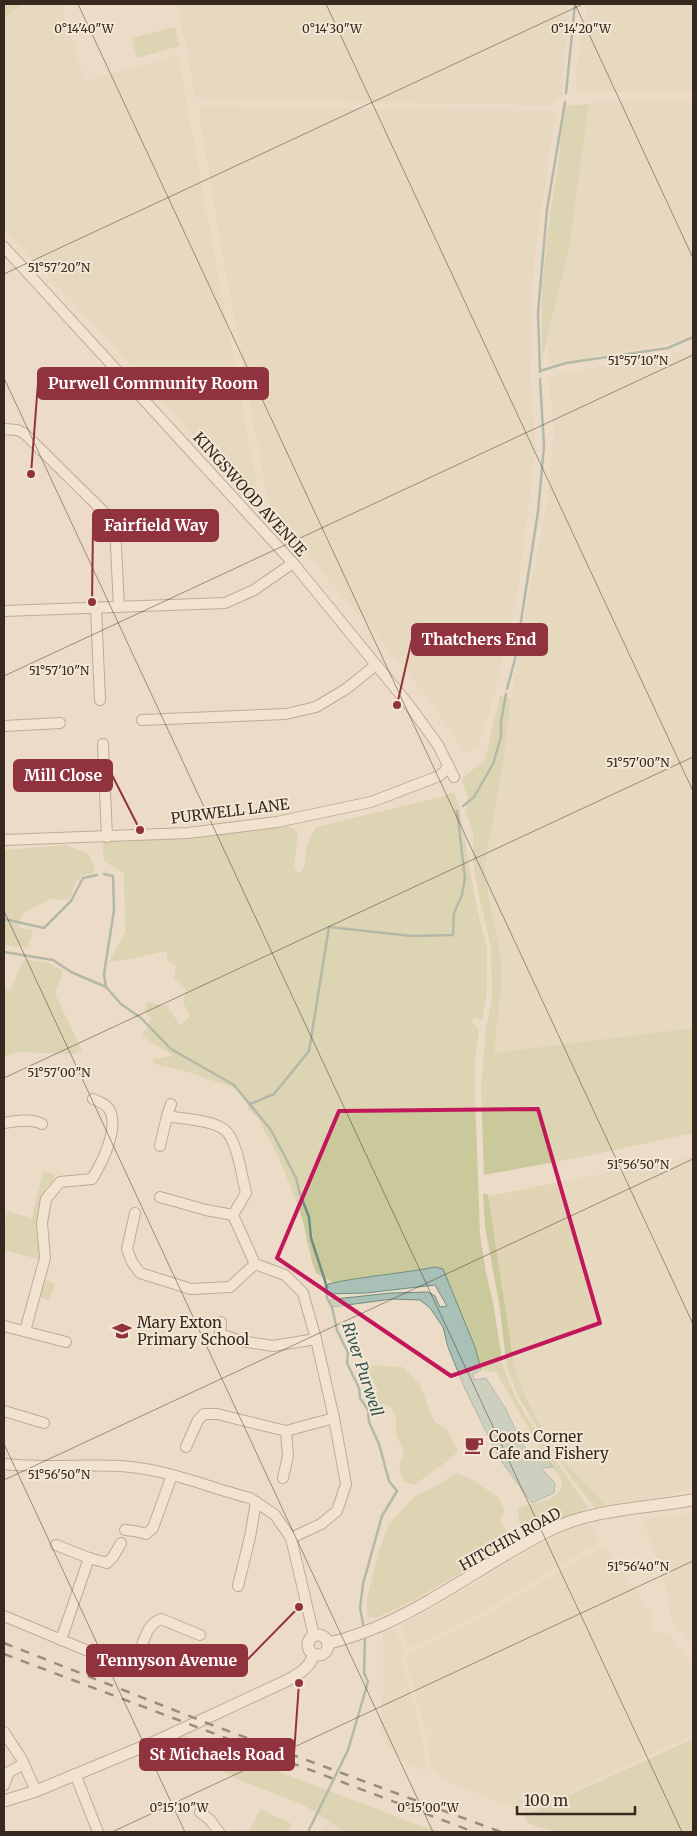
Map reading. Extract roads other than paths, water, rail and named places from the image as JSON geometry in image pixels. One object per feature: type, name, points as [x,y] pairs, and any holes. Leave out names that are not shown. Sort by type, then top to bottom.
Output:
[{"type":"street","name":"KINGSWOOD AVENUE","points":[[4,247],[292,563],[376,665],[432,737],[454,777]]},
{"type":"street","points":[[4,430],[17,430],[24,433],[113,521],[115,527],[119,607]]},
{"type":"street","points":[[4,611],[225,603],[254,590],[292,563]]},
{"type":"street","points":[[96,608],[100,700]]},
{"type":"street","points":[[142,720],[286,714],[316,707],[346,689],[376,665]]},
{"type":"street","points":[[4,726],[60,723]]},
{"type":"street","points":[[103,744],[107,837]]},
{"type":"street","name":"PURWELL LANE","points":[[4,840],[188,833],[276,822],[371,802],[438,776],[445,771],[448,764]]},
{"type":"street","points":[[25,1331],[45,1258],[42,1223],[46,1200],[60,1182],[92,1179],[102,1164],[108,1144],[113,1120],[110,1110],[105,1104],[93,1099]]},
{"type":"street","points":[[160,1146],[171,1104]]},
{"type":"street","points":[[167,1116],[213,1124],[226,1130],[233,1142],[246,1193],[233,1214]]},
{"type":"street","points":[[4,1123],[17,1120],[42,1124]]},
{"type":"street","points":[[160,1197],[206,1210],[233,1214]]},
{"type":"street","points":[[135,1213],[127,1248],[132,1262],[140,1273],[191,1289],[230,1287],[255,1264]]},
{"type":"street","points":[[233,1214],[255,1264],[284,1275],[303,1293],[316,1339],[334,1418],[346,1484],[337,1511],[321,1524],[291,1538]]},
{"type":"street","points":[[221,1322],[220,1334],[242,1341],[273,1346],[316,1339]]},
{"type":"street","points":[[4,1326],[66,1342]]},
{"type":"street","points":[[4,1411],[44,1422]]},
{"type":"street","points":[[186,1447],[198,1420],[204,1414],[217,1414],[286,1431],[334,1418]]},
{"type":"street","points":[[284,1478],[288,1456],[286,1431]]},
{"type":"street","points":[[4,1464],[58,1466],[100,1464],[140,1468],[172,1475],[250,1498],[275,1515],[291,1538],[314,1636]]},
{"type":"street","points":[[125,1530],[146,1534],[153,1528],[172,1475]]},
{"type":"street","name":"HITCHIN ROAD","points":[[328,1643],[365,1632],[406,1613],[564,1524],[597,1515],[693,1500]]},
{"type":"street","points":[[238,1586],[256,1502]]},
{"type":"street","points":[[56,1545],[107,1563],[113,1557],[120,1543]]},
{"type":"street","points":[[61,1640],[89,1558]]},
{"type":"street","points":[[4,1616],[129,1668],[136,1663],[149,1627],[154,1622],[161,1619],[200,1635]]},
{"type":"street","points":[[314,1636],[324,1637],[328,1643],[325,1653],[320,1655],[313,1654],[309,1650],[308,1644],[314,1636]]},
{"type":"street","points":[[4,1801],[36,1791],[159,1740],[286,1681],[304,1670],[312,1660],[313,1654]]},
{"type":"street","points":[[4,1732],[17,1750],[36,1791]]},
{"type":"street","points":[[4,1785],[9,1772],[24,1764]]},
{"type":"street","points":[[75,1774],[98,1832]]},
{"type":"street","points":[[200,1812],[210,1820],[219,1832]]},
{"type":"waterway","points":[[566,93],[575,4]]},
{"type":"waterway","points":[[540,372],[538,313],[547,209],[565,102]]},
{"type":"waterway","points":[[540,371],[566,363],[668,348],[693,337]]},
{"type":"waterway","points":[[507,689],[515,659],[538,512],[544,446],[540,379]]},
{"type":"waterway","points":[[463,806],[474,797],[493,764],[501,737],[501,722],[506,694]]},
{"type":"waterway","points":[[250,1104],[274,1094],[309,1051],[329,927],[412,936],[453,935],[454,913],[462,895],[465,878],[457,811]]},
{"type":"waterway","name":"River Purwell","points":[[104,874],[113,876],[114,910],[104,974],[106,987]]},
{"type":"waterway","name":"River Purwell","points":[[4,919],[44,928],[71,901],[83,878],[97,875]]},
{"type":"waterway","name":"River Purwell","points":[[4,952],[53,960],[71,972],[106,987],[121,1004],[141,1018],[171,1049],[234,1085],[271,1130],[296,1178],[309,1217],[311,1238],[326,1284],[327,1298],[332,1307],[337,1330],[348,1353],[347,1363],[359,1388],[360,1398],[368,1410],[369,1422],[379,1444],[389,1481],[397,1491],[382,1516],[363,1584],[360,1608],[364,1629]]},
{"type":"waterway","name":"River Purwell","points":[[308,1832],[348,1750],[368,1682],[364,1673],[365,1634]]},
{"type":"railway","points":[[4,1643],[212,1725],[501,1832]]},
{"type":"railway","points":[[4,1654],[474,1832]]},
{"type":"place","name":"Purwell Community Room","points":[[31,474]]},
{"type":"place","name":"Fairfield Way","points":[[92,602]]},
{"type":"place","name":"Thatchers End","points":[[397,705]]},
{"type":"place","name":"Mill Close","points":[[140,830]]},
{"type":"place","name":"Mary Exton Primary School","points":[[122,1331]]},
{"type":"place","name":"Coots Corner Cafe and Fishery","points":[[474,1445]]},
{"type":"place","name":"Tennyson Avenue","points":[[299,1607]]},
{"type":"place","name":"St Michaels Road","points":[[299,1683]]}]
